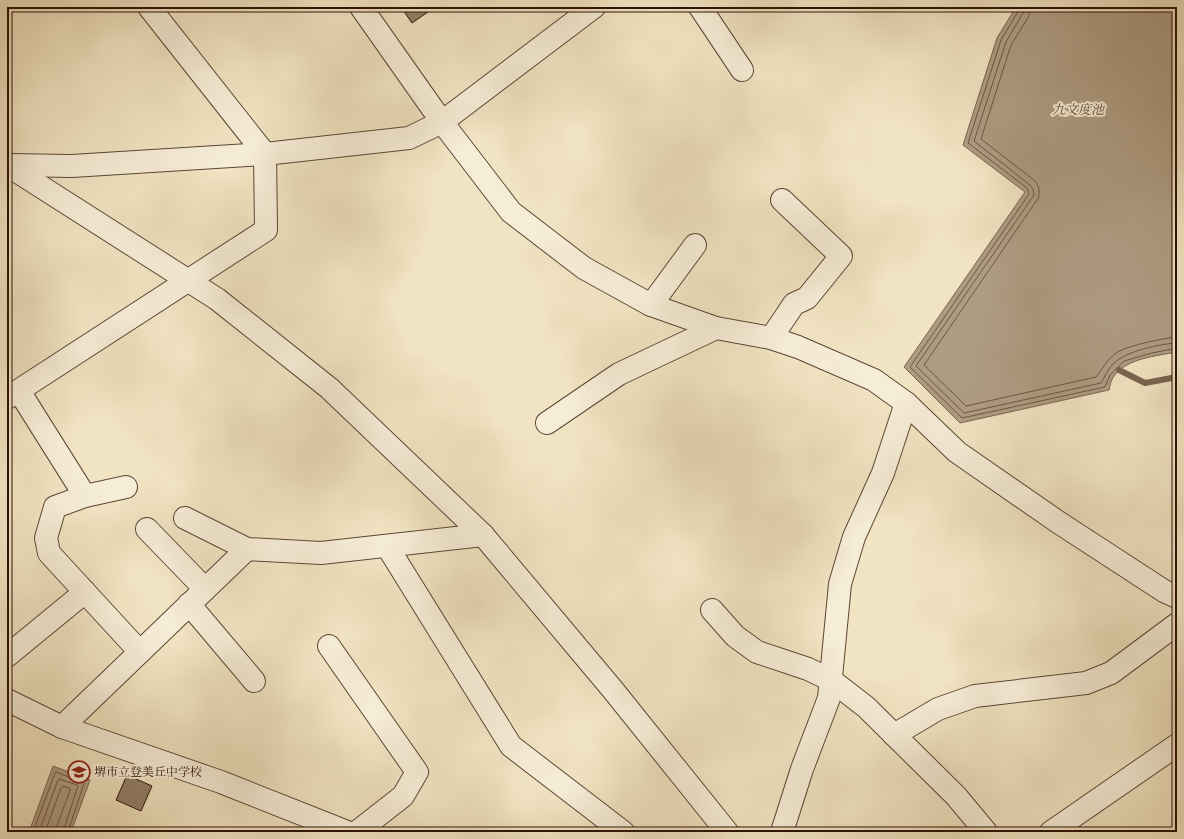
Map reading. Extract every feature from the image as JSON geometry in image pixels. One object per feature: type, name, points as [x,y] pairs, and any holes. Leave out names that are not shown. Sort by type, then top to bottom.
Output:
[{"type":"street","points":[[84,496],[13,395],[266,230],[264,154],[149,7]]},
{"type":"street","points":[[361,7],[442,122],[511,212],[584,268],[651,305],[716,328],[771,338],[798,347],[874,380],[906,403],[957,452],[1058,522],[1164,591],[1177,597]]},
{"type":"street","points":[[8,165],[72,166],[264,154],[409,138],[442,122],[594,7]]},
{"type":"street","points":[[700,7],[742,70]]},
{"type":"street","points":[[8,165],[218,299],[329,388],[483,535],[613,690],[727,832]]},
{"type":"street","points":[[771,338],[794,304],[806,298],[841,256],[782,200]]},
{"type":"street","points":[[651,305],[695,245]]},
{"type":"street","points":[[547,422],[619,374],[716,328]]},
{"type":"street","points":[[782,832],[802,769],[829,698],[840,584],[854,537],[883,473],[906,403]]},
{"type":"street","points":[[126,487],[84,496],[55,507],[46,538],[49,553],[140,652]]},
{"type":"street","points":[[185,518],[247,549],[321,553],[483,535]]},
{"type":"street","points":[[148,529],[197,596],[254,681]]},
{"type":"street","points":[[387,546],[510,746],[623,832]]},
{"type":"street","points":[[62,727],[247,549]]},
{"type":"street","points":[[9,649],[85,592]]},
{"type":"street","points":[[712,610],[735,636],[757,652],[808,668],[831,680],[866,707],[956,796],[986,832]]},
{"type":"street","points":[[894,735],[938,709],[975,696],[1086,683],[1111,673],[1177,624]]},
{"type":"street","points":[[329,646],[418,772],[403,796],[357,832]]},
{"type":"street","points":[[7,700],[62,727],[221,782],[317,827],[347,832]]},
{"type":"street","points":[[1051,832],[1177,745]]},
{"type":"water","name":"九文度池","points":[[1016,7],[1177,7],[1177,352],[1143,359],[1127,365],[1114,376],[1109,390],[960,423],[904,367],[1025,192],[963,145],[997,38]]},
{"type":"water","points":[[53,766],[90,780],[71,832],[29,832]]},
{"type":"building","points":[[401,7],[435,7],[412,23]]},
{"type":"building","points":[[127,775],[152,786],[141,811],[116,800]]},
{"type":"waterway","points":[[1119,370],[1145,383],[1177,377]]},
{"type":"place","name":"堺市立登美丘中学校","points":[[79,772]]}]
